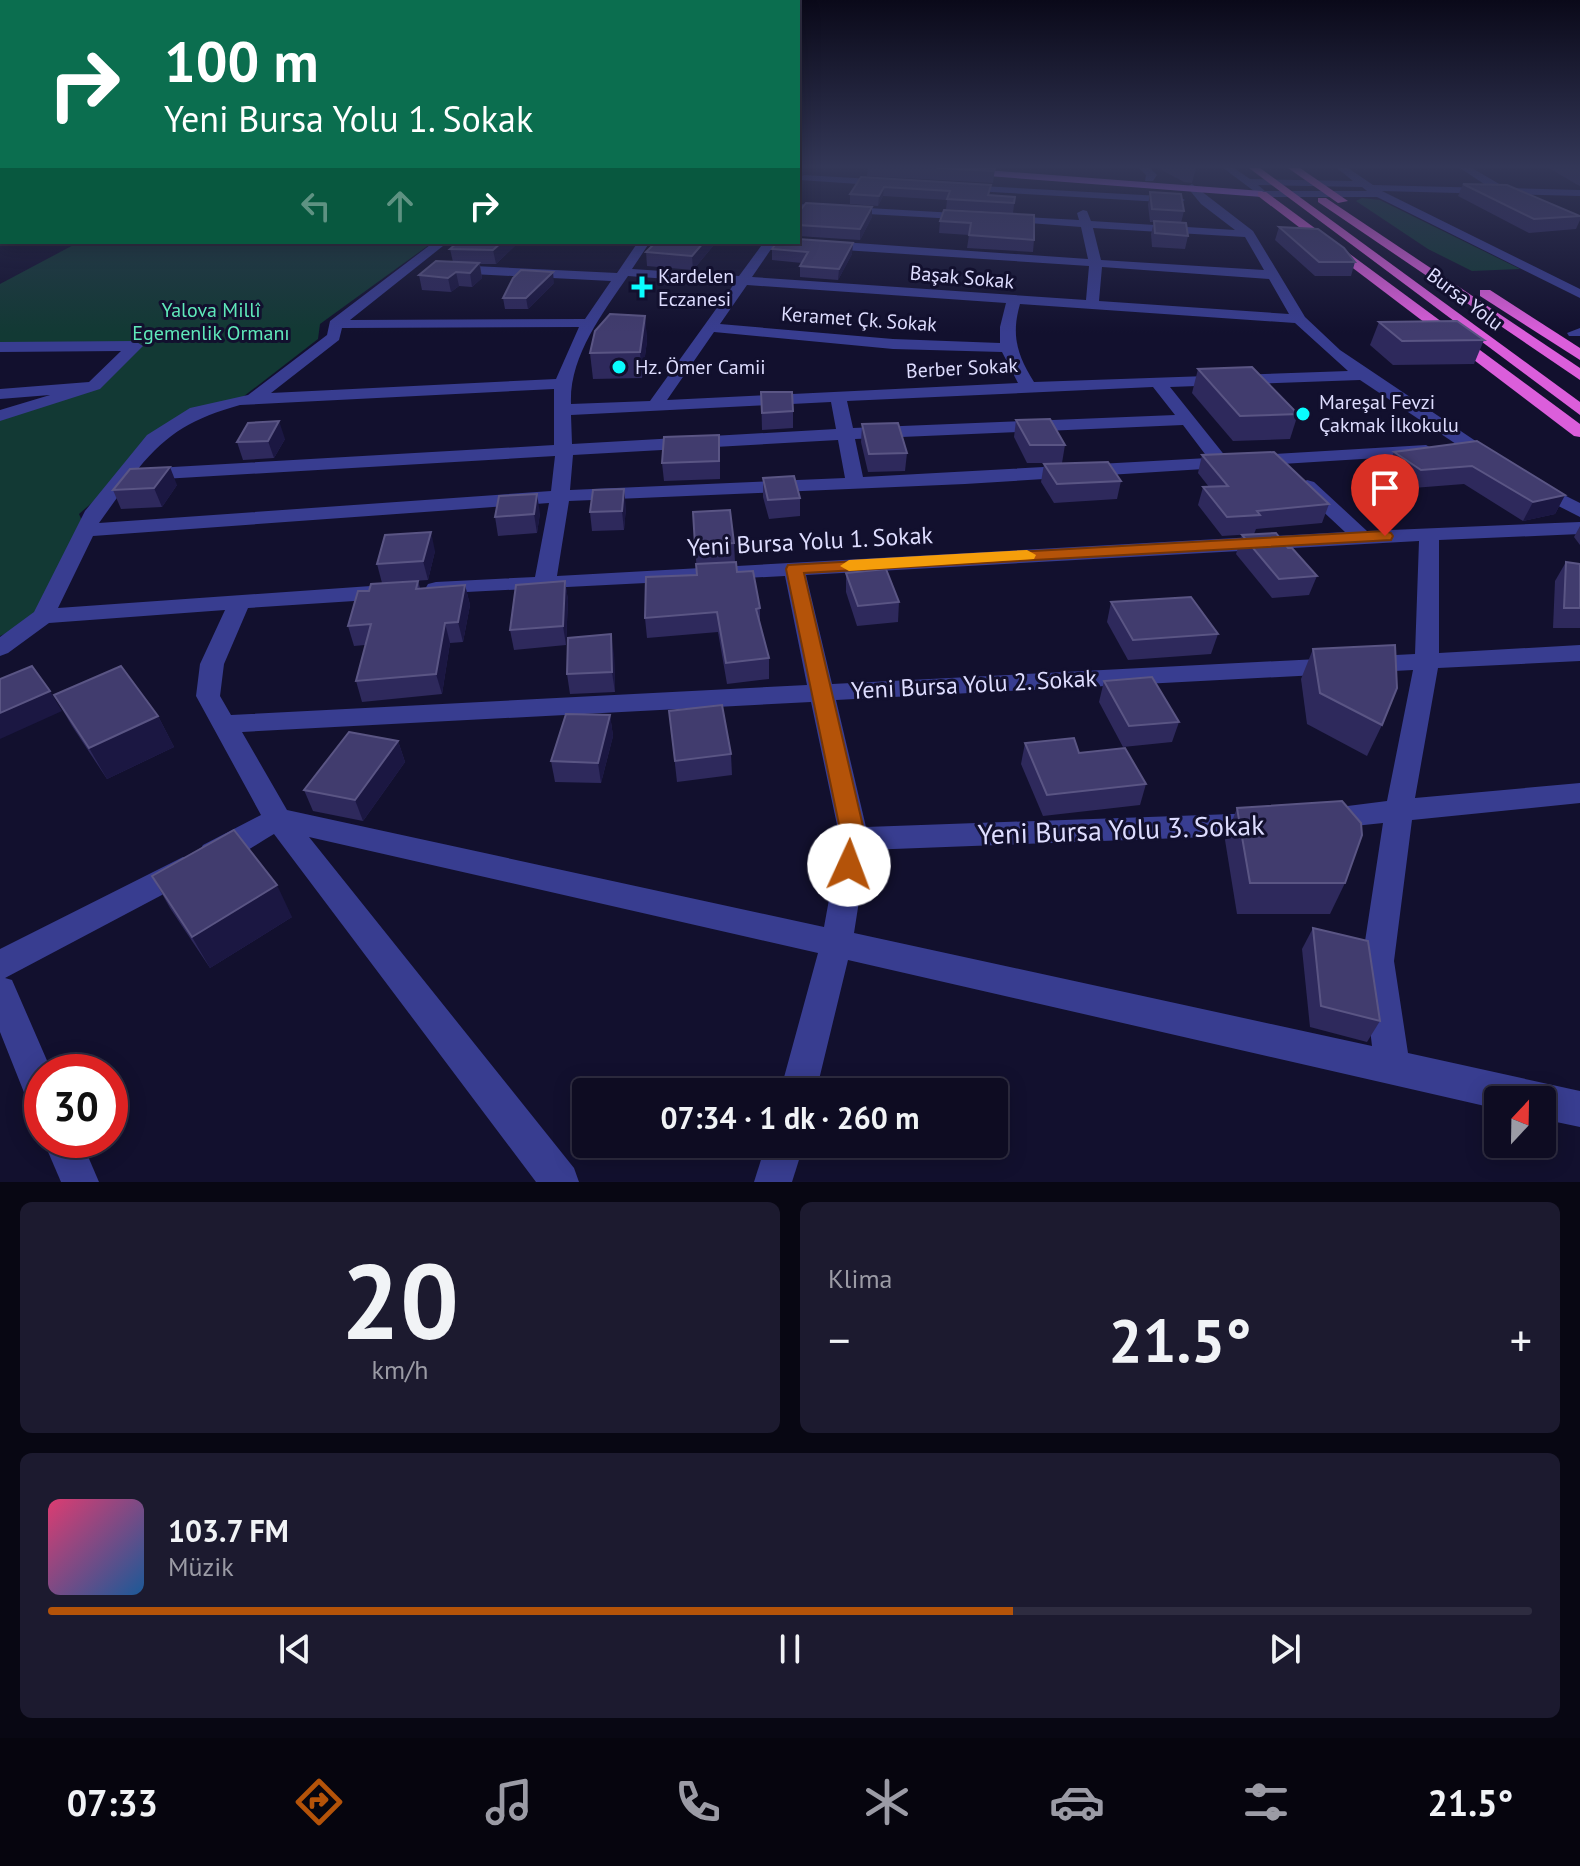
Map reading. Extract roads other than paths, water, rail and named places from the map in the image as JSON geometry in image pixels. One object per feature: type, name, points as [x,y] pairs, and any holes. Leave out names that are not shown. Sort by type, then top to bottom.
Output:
[{"type":"highway","points":[[1301,223],[1580,432]]},
{"type":"highway","name":"Bursa Yolu","points":[[1329,223],[1580,410]]},
{"type":"highway","points":[[1355,223],[1580,375]]},
{"type":"highway","points":[[1377,223],[1580,355]]},
{"type":"street","points":[[1073,223],[1249,234]]},
{"type":"street","points":[[1234,223],[1249,234],[1299,319],[1363,375],[1471,447],[1580,511]]},
{"type":"street","points":[[1440,223],[1580,294]]},
{"type":"street","points":[[1085,224],[1096,264],[1092,306]]},
{"type":"street","points":[[800,243],[1274,275]]},
{"type":"street","points":[[253,399],[334,337],[335,324],[439,244]]},
{"type":"street","points":[[545,582],[563,452],[562,384],[589,323],[643,244]]},
{"type":"street","points":[[656,404],[769,244]]},
{"type":"street","name":"Başak Sokak","points":[[409,267],[742,281],[1299,319]]},
{"type":"street","points":[[1014,301],[1006,348],[1029,387]]},
{"type":"street","points":[[335,324],[589,323]]},
{"type":"street","name":"Keramet Çk. Sokak","points":[[708,327],[893,344],[1006,348]]},
{"type":"street","points":[[0,347],[135,346],[94,386],[0,416]]},
{"type":"street","name":"Berber Sokak","points":[[562,410],[1029,387],[1363,375]]},
{"type":"street","points":[[1158,383],[1221,462]]},
{"type":"street","points":[[0,648],[43,616],[95,511],[153,439],[196,412],[253,399],[562,384]]},
{"type":"street","points":[[0,394],[94,386]]},
{"type":"street","points":[[838,396],[855,483]]},
{"type":"street","points":[[123,476],[844,434],[1185,420]]},
{"type":"street","points":[[86,530],[559,496],[855,483],[1471,447]]},
{"type":"street","points":[[1277,459],[1362,537]]},
{"type":"street","name":"Yeni Bursa Yolu 1. Sokak","points":[[43,616],[545,582],[1580,528]]},
{"type":"street","points":[[1392,1068],[1378,961],[1399,811],[1427,662],[1429,535]]},
{"type":"street","points":[[794,569],[854,839],[836,946],[802,1078]]},
{"type":"street","points":[[240,602],[212,664],[208,696],[278,819],[560,1182]]},
{"type":"street","name":"Yeni Bursa Yolu 2. Sokak","points":[[224,724],[1580,653]]},
{"type":"street","name":"Yeni Bursa Yolu 3. Sokak","points":[[854,839],[1290,822],[1580,793]]},
{"type":"street","points":[[0,965],[278,819],[836,946],[1484,1088]]},
{"type":"street","points":[[0,991],[26,1054]]},
{"type":"street","points":[[1556,1103],[1580,1109]]},
{"type":"street","points":[[70,1158],[80,1182]]},
{"type":"street","points":[[773,1182],[781,1158]]},
{"type":"place","name":"Kardelen Eczanesi","points":[[642,287]]},
{"type":"place","name":"Hz. Ömer Camii","points":[[619,367]]},
{"type":"place","name":"Mareşal Fevzi Çakmak İlkokulu","points":[[1303,414]]},
{"type":"park label","name":"Yalova Millî Egemenlik Ormanı","points":[[211,322]]}]
